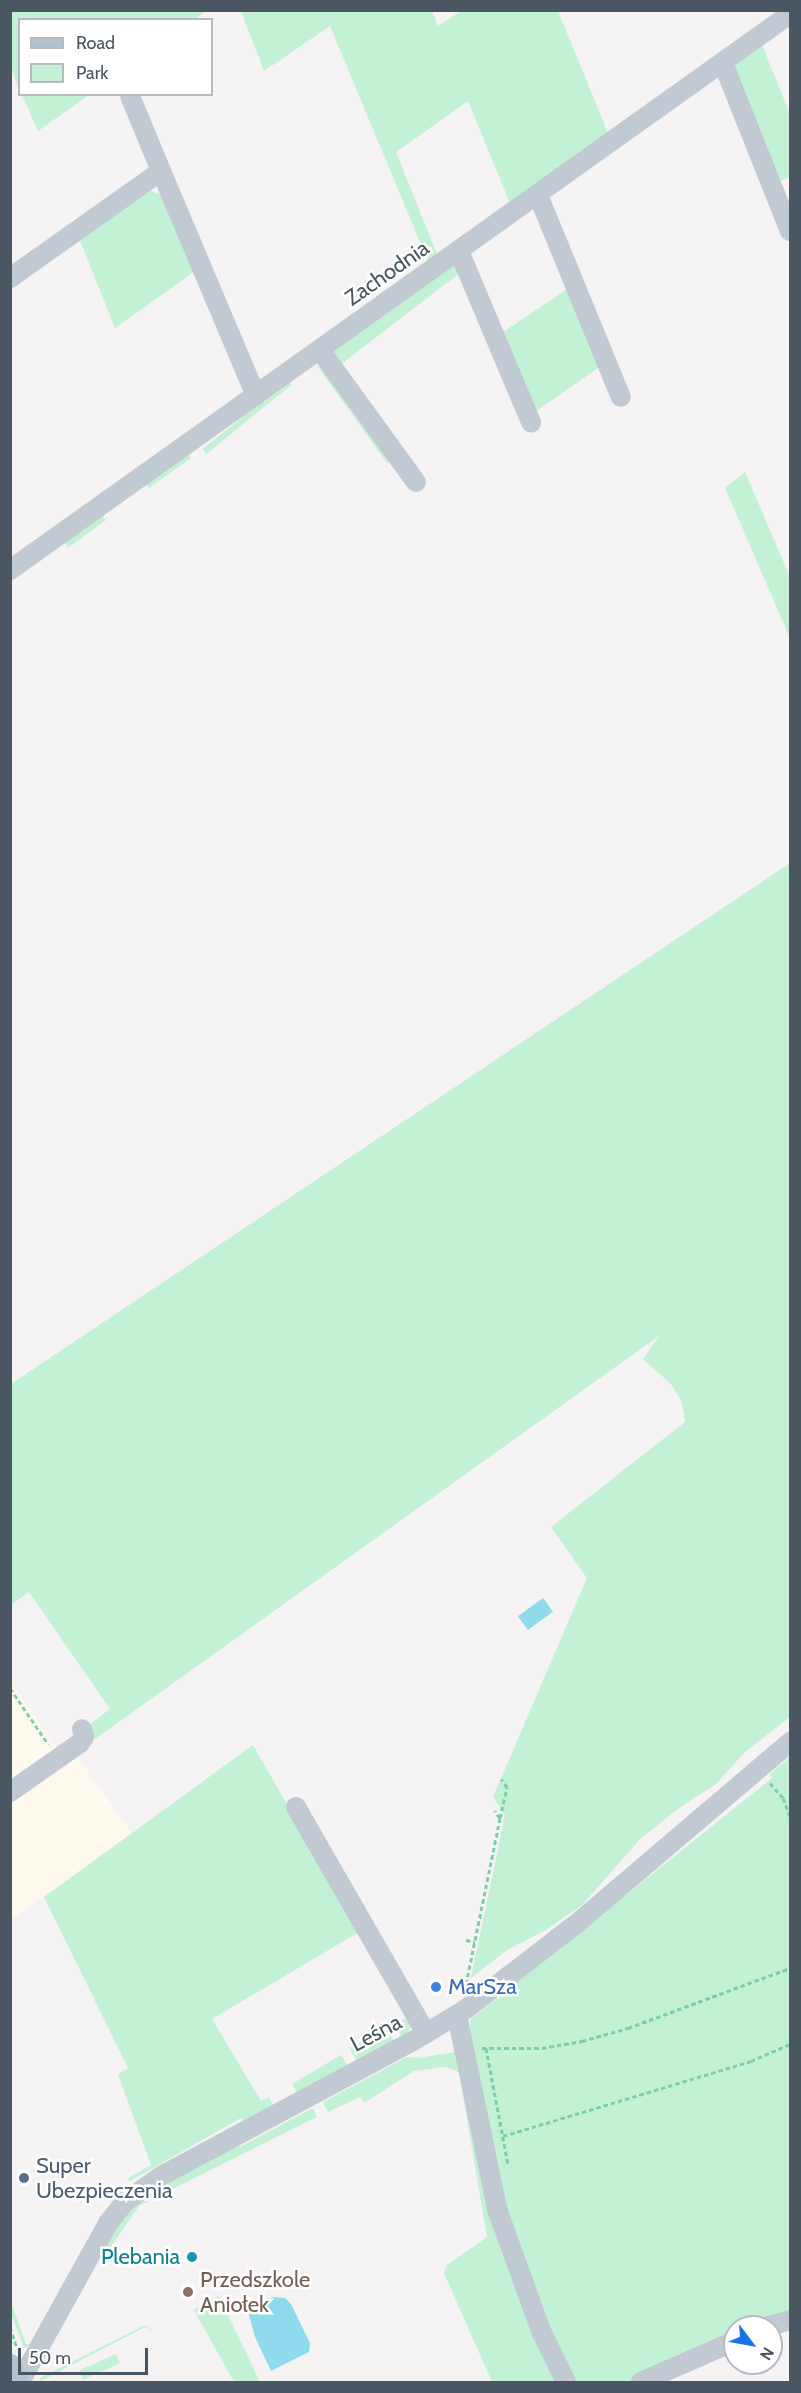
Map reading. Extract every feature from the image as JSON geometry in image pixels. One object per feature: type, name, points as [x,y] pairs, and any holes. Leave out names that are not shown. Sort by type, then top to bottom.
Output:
[{"type":"main road","points":[[10,2366],[18,2382]]},
{"type":"street","name":"Zachodnia","points":[[10,570],[790,15]]},
{"type":"street","points":[[723,63],[790,231]]},
{"type":"street","points":[[130,96],[256,396]]},
{"type":"street","points":[[10,278],[161,171]]},
{"type":"street","points":[[538,195],[621,397]]},
{"type":"street","points":[[459,251],[531,422]]},
{"type":"street","points":[[320,350],[416,482]]},
{"type":"street","points":[[10,1792],[80,1743],[84,1737],[82,1729]]},
{"type":"street","name":"Leśna","points":[[18,2382],[108,2223],[126,2201],[160,2176],[426,2034],[459,2014],[581,1920],[790,1742]]},
{"type":"street","points":[[296,1807],[426,2034]]},
{"type":"street","points":[[459,2014],[497,2209],[542,2333],[566,2382]]},
{"type":"street","points":[[641,2382],[723,2346]]},
{"type":"path","points":[[10,1688],[49,1745],[46,1748]]},
{"type":"path","points":[[765,1778],[783,1798],[790,1816]]},
{"type":"path","points":[[459,2014],[507,1787],[501,1779]]},
{"type":"path","points":[[495,1811],[500,1818]]},
{"type":"path","points":[[486,1850],[493,1852]]},
{"type":"path","points":[[466,1940],[475,1942]]},
{"type":"path","points":[[465,2048],[542,2048],[582,2042],[628,2028],[790,1968]]},
{"type":"path","points":[[503,2136],[751,2061],[790,2044]]},
{"type":"path","points":[[486,2048],[509,2167]]},
{"type":"shaded area","points":[[10,1681],[57,1748],[75,1754],[132,1833],[11,1920]]},
{"type":"green space","points":[[11,10],[206,11],[197,18],[18,18],[18,86],[11,68]]},
{"type":"green space","points":[[241,11],[432,11],[438,26],[461,11],[558,11],[608,133],[510,203],[468,101],[396,152],[437,254],[428,261],[330,26],[264,71]]},
{"type":"green space","points":[[762,45],[790,114],[790,177],[778,182],[731,64]]},
{"type":"green space","points":[[22,96],[88,96],[38,131]]},
{"type":"green space","points":[[148,190],[162,195],[194,272],[115,328],[79,238]]},
{"type":"green space","points":[[457,261],[461,272],[340,365],[330,351]]},
{"type":"green space","points":[[569,288],[601,366],[535,412],[503,332]]},
{"type":"green space","points":[[322,363],[393,457],[387,463],[318,367]]},
{"type":"green space","points":[[288,380],[292,385],[206,454],[203,449]]},
{"type":"green space","points":[[188,453],[191,458],[149,488],[144,482]]},
{"type":"green space","points":[[745,472],[790,577],[790,638],[725,488]]},
{"type":"green space","points":[[101,514],[106,520],[68,548],[64,540]]},
{"type":"green space","points":[[790,863],[790,1717],[745,1752],[716,1784],[682,1806],[640,1839],[582,1905],[546,1930],[507,1950],[471,1978],[505,1815],[493,1797],[587,1578],[551,1527],[685,1422],[682,1402],[671,1384],[643,1359],[660,1335],[95,1739],[85,1728],[110,1709],[29,1592],[11,1605],[11,1384]]},
{"type":"green space","points":[[253,1745],[360,1932],[363,1930],[412,2014],[412,2026],[403,2038],[394,2025],[409,2016],[359,1932],[212,2019],[261,2101],[269,2097],[273,2105],[243,2121],[241,2118],[130,2181],[128,2178],[151,2165],[118,2074],[128,2068],[44,1897]]},
{"type":"green space","points":[[790,1757],[790,2323],[783,2324],[783,2315],[723,2315],[723,2353],[659,2382],[492,2382],[444,2273],[447,2265],[487,2237],[459,2072],[446,2067],[414,2071],[364,2103],[360,2097],[328,2112],[323,2102],[407,2057],[418,2058],[455,2052],[503,2207],[470,2020],[772,1778],[770,1774]]},
{"type":"green space","points":[[387,2029],[394,2042],[357,2062],[350,2049]]},
{"type":"green space","points":[[341,2055],[348,2066],[297,2093],[292,2084]]},
{"type":"green space","points":[[313,2108],[317,2117],[139,2206],[106,2254],[103,2248],[120,2217],[157,2187],[237,2143],[240,2147]]},
{"type":"green space","points":[[219,2296],[260,2382],[234,2382],[194,2310]]},
{"type":"green space","points":[[10,2299],[26,2344],[31,2344],[24,2348],[11,2314]]},
{"type":"green space","points":[[145,2325],[154,2332],[145,2327],[39,2382],[40,2378]]},
{"type":"green space","points":[[116,2354],[120,2363],[84,2379],[79,2370]]},
{"type":"water","points":[[543,1598],[553,1612],[528,1630],[518,1616]]},
{"type":"water","points":[[274,2297],[285,2298],[291,2304],[310,2343],[309,2352],[271,2371],[255,2337],[247,2308],[255,2301]]},
{"type":"place","name":"MarSza","points":[[436,1987]]},
{"type":"place","name":"Super Ubezpieczenia","points":[[24,2178]]},
{"type":"place","name":"Plebania","points":[[192,2257]]},
{"type":"place","name":"Przedszkole Aniołek","points":[[188,2292]]}]
